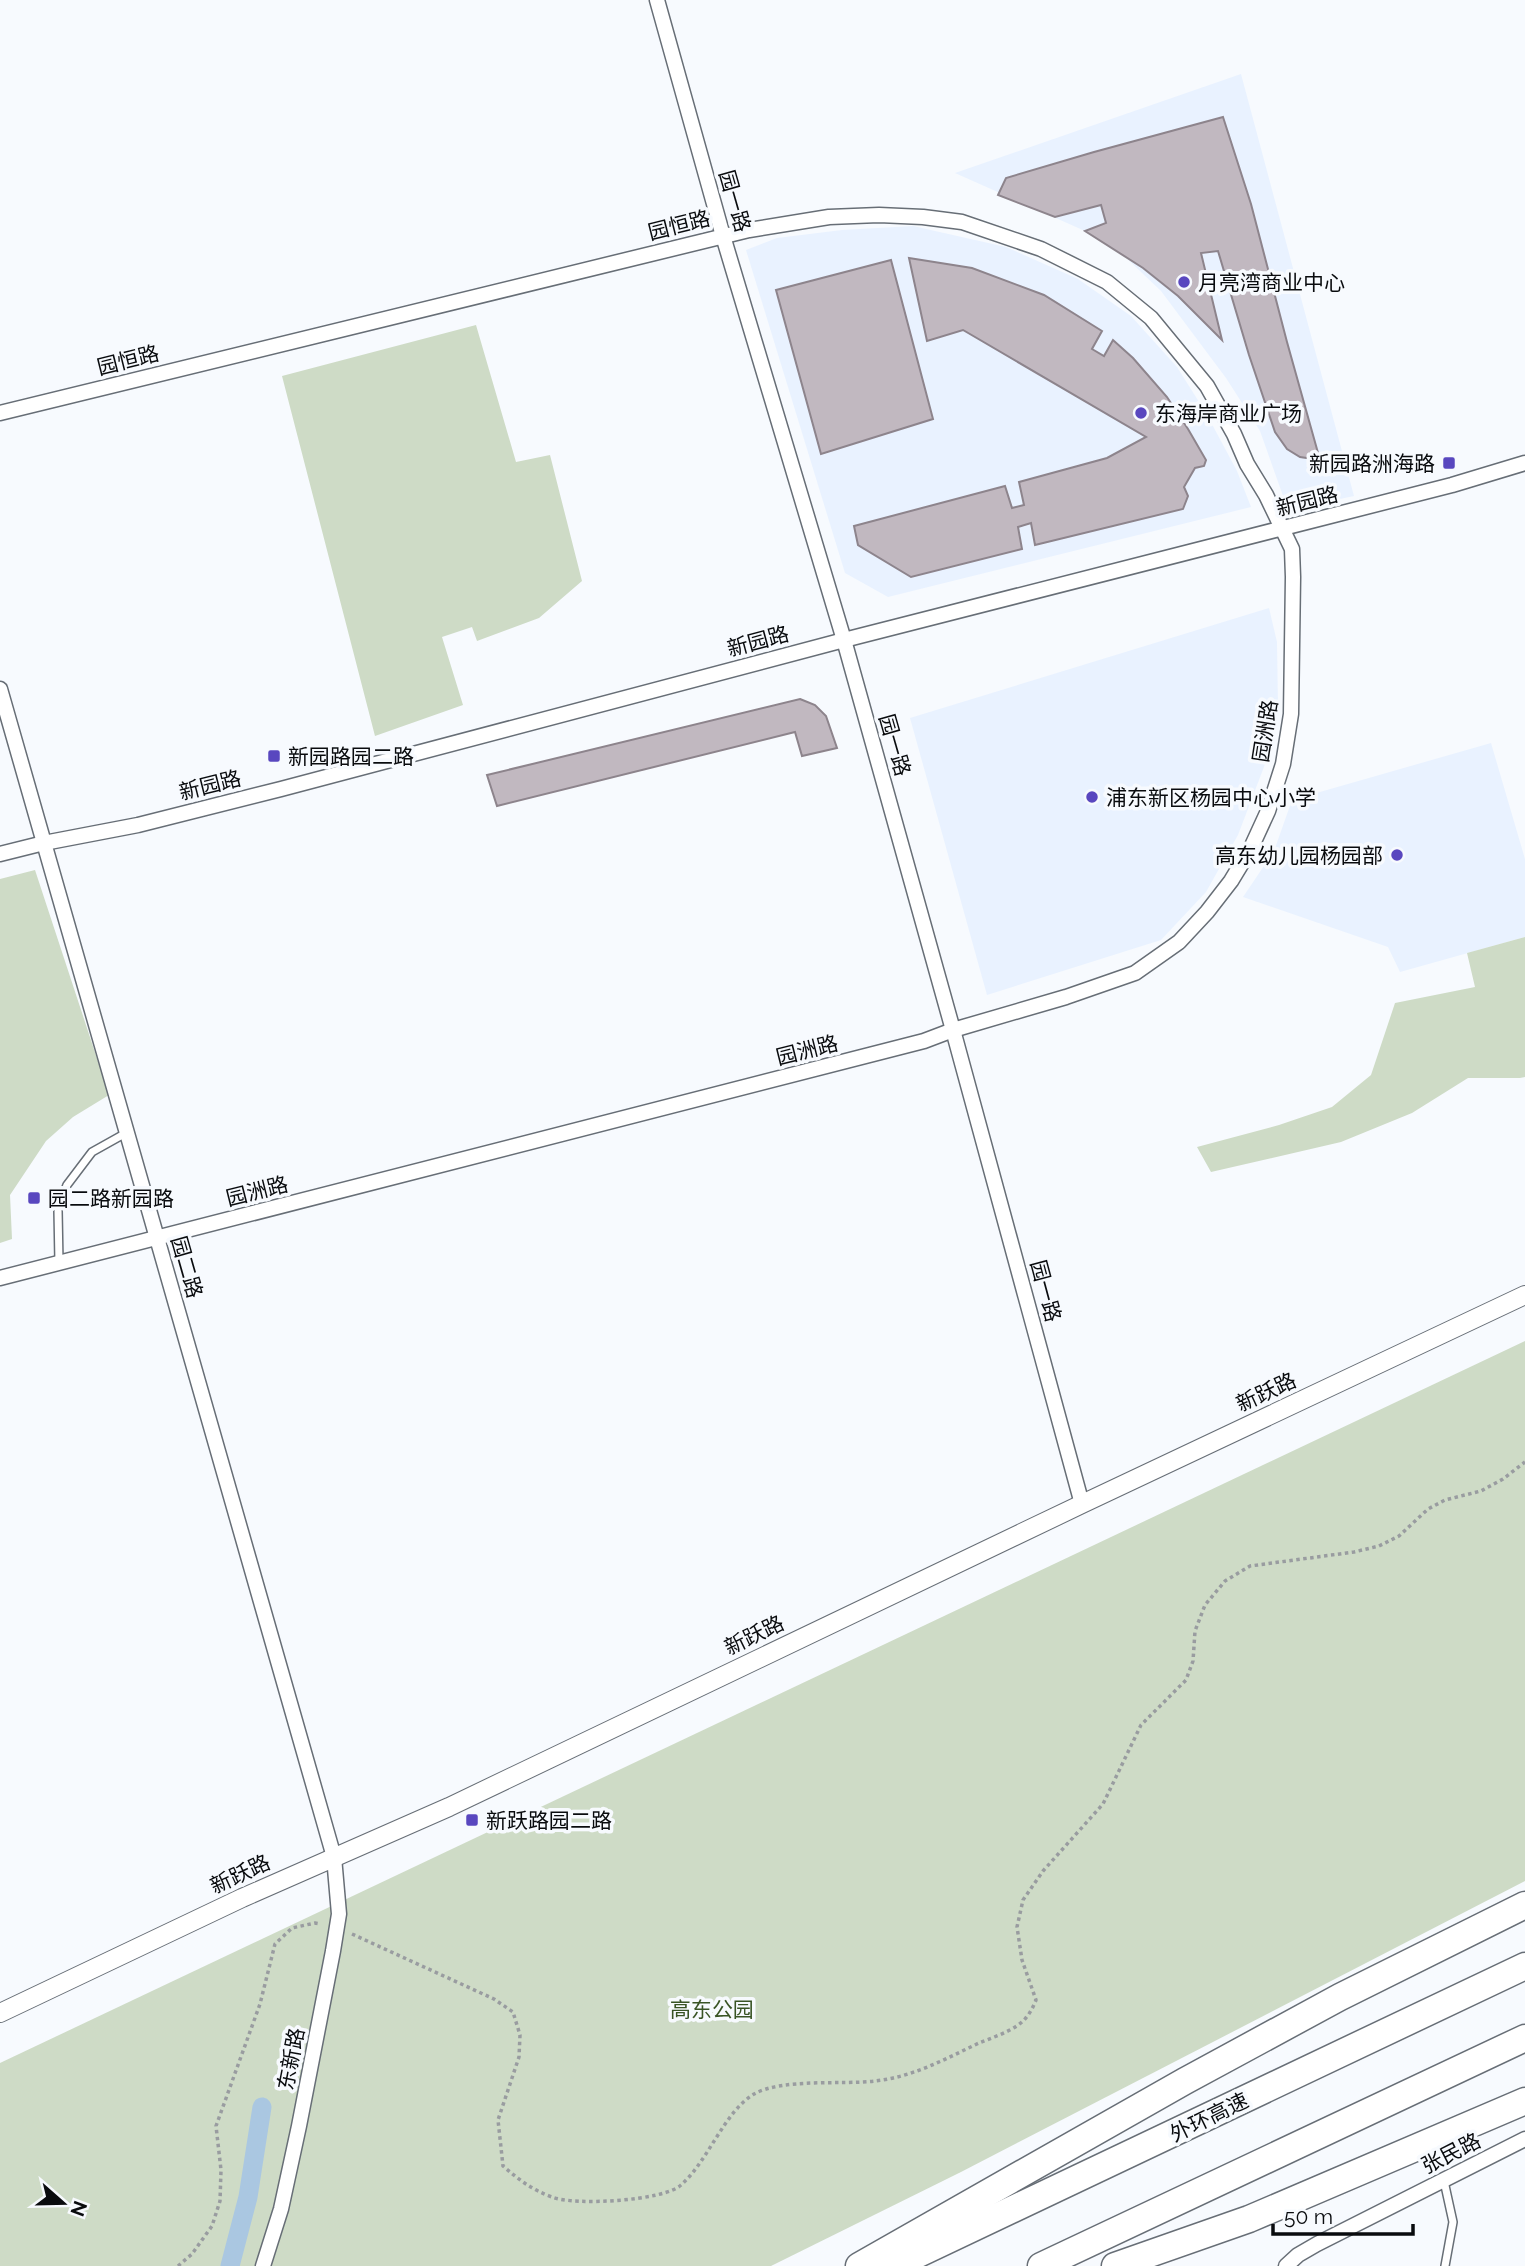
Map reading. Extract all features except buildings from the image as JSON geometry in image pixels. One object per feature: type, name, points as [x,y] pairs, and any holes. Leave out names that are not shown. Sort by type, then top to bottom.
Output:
[{"type":"highway","points":[[859,2266],[1185,2081],[1340,1997],[1525,1905]]},
{"type":"highway","name":"外环高速","points":[[892,2266],[1525,1966]]},
{"type":"highway","points":[[1041,2266],[1525,2038]]},
{"type":"highway","points":[[1115,2266],[1249,2220],[1525,2101]]},
{"type":"street","name":"园一路","points":[[657,0],[723,236],[844,640],[1082,1504]]},
{"type":"street","name":"园恒路","points":[[0,412],[749,230],[829,218],[923,216],[962,222],[1041,249],[1107,282],[1151,318],[1207,386],[1282,529]]},
{"type":"street","name":"新园路","points":[[0,854],[255,795],[844,640],[1452,485],[1525,463]]},
{"type":"street","name":"园洲路","points":[[0,1278],[910,1045],[1135,973],[1179,942],[1207,912],[1231,881],[1251,848],[1268,811],[1283,764],[1291,714],[1292,550],[1282,529]]},
{"type":"street","name":"园二路","points":[[0,689],[334,1857]]},
{"type":"street","name":"新跃路","points":[[0,2013],[334,1857],[449,1807],[1525,1295]]},
{"type":"street","name":"东新路","points":[[262,2266],[281,2209],[339,1914],[334,1857]]},
{"type":"street","name":"张民路","points":[[1286,2266],[1317,2244],[1525,2139]]},
{"type":"lane","points":[[59,1263],[58,1210],[67,1185],[92,1152],[127,1133]]},
{"type":"lane","points":[[1443,2180],[1453,2222],[1445,2266]]},
{"type":"path","points":[[178,2266],[192,2254],[212,2226],[220,2201],[221,2170],[216,2126],[260,2004],[275,1944],[292,1928],[315,1923],[359,1936],[494,1999],[513,2012],[520,2035],[519,2057],[498,2120],[503,2165],[525,2185],[554,2199],[600,2202],[648,2197],[679,2187],[705,2158],[731,2115],[754,2094],[782,2085],[877,2081],[917,2073],[1017,2026],[1031,2012],[1036,2000],[1022,1960],[1017,1927],[1023,1900],[1043,1871],[1103,1804],[1141,1725],[1186,1680],[1193,1661],[1195,1631],[1205,1605],[1225,1581],[1251,1566],[1379,1546],[1399,1536],[1428,1509],[1445,1500],[1481,1491],[1525,1462]]},
{"type":"shaded area","points":[[1241,74],[1354,496],[1288,510],[1260,431],[1226,378],[1161,291],[1120,252],[1085,231],[955,173]]},
{"type":"shaded area","points":[[913,226],[1006,247],[1078,279],[1131,316],[1177,367],[1206,413],[1237,471],[1251,507],[888,597],[845,573],[746,250],[777,238],[842,230]]},
{"type":"shaded area","name":"浦东新区杨园中心小学","points":[[1269,608],[1277,642],[1278,707],[1267,759],[1238,835],[1206,892],[1161,940],[987,995],[910,718]]},
{"type":"shaded area","name":"高东幼儿园杨园部","points":[[1491,743],[1525,859],[1525,937],[1400,972],[1388,947],[1243,897],[1274,851],[1292,800]]},
{"type":"green space","points":[[476,325],[516,462],[550,455],[582,581],[539,618],[477,641],[472,627],[442,637],[463,705],[375,736],[282,376]]},
{"type":"green space","points":[[35,870],[109,1095],[73,1117],[46,1141],[10,1195],[12,1239],[0,1243],[0,879]]},
{"type":"green space","points":[[1525,937],[1525,1077],[1468,1078],[1412,1113],[1341,1142],[1211,1172],[1197,1147],[1279,1125],[1332,1107],[1371,1075],[1395,1003],[1475,987],[1467,953]]},
{"type":"green space","name":"高东公园","points":[[1525,1341],[1525,1881],[961,2172],[771,2266],[0,2266],[0,2063]]},
{"type":"waterway","points":[[230,2266],[248,2197],[262,2107]]},
{"type":"place","name":"月亮湾商业中心","points":[[1184,282]]},
{"type":"place","name":"东海岸商业广场","points":[[1141,413]]},
{"type":"place","name":"新园路洲海路","points":[[1449,463]]},
{"type":"place","name":"新园路园二路","points":[[274,756]]},
{"type":"place","name":"浦东新区杨园中心小学","points":[[1092,797]]},
{"type":"place","name":"高东幼儿园杨园部","points":[[1397,855]]},
{"type":"place","name":"园二路新园路","points":[[34,1198]]},
{"type":"place","name":"新跃路园二路","points":[[472,1820]]}]
